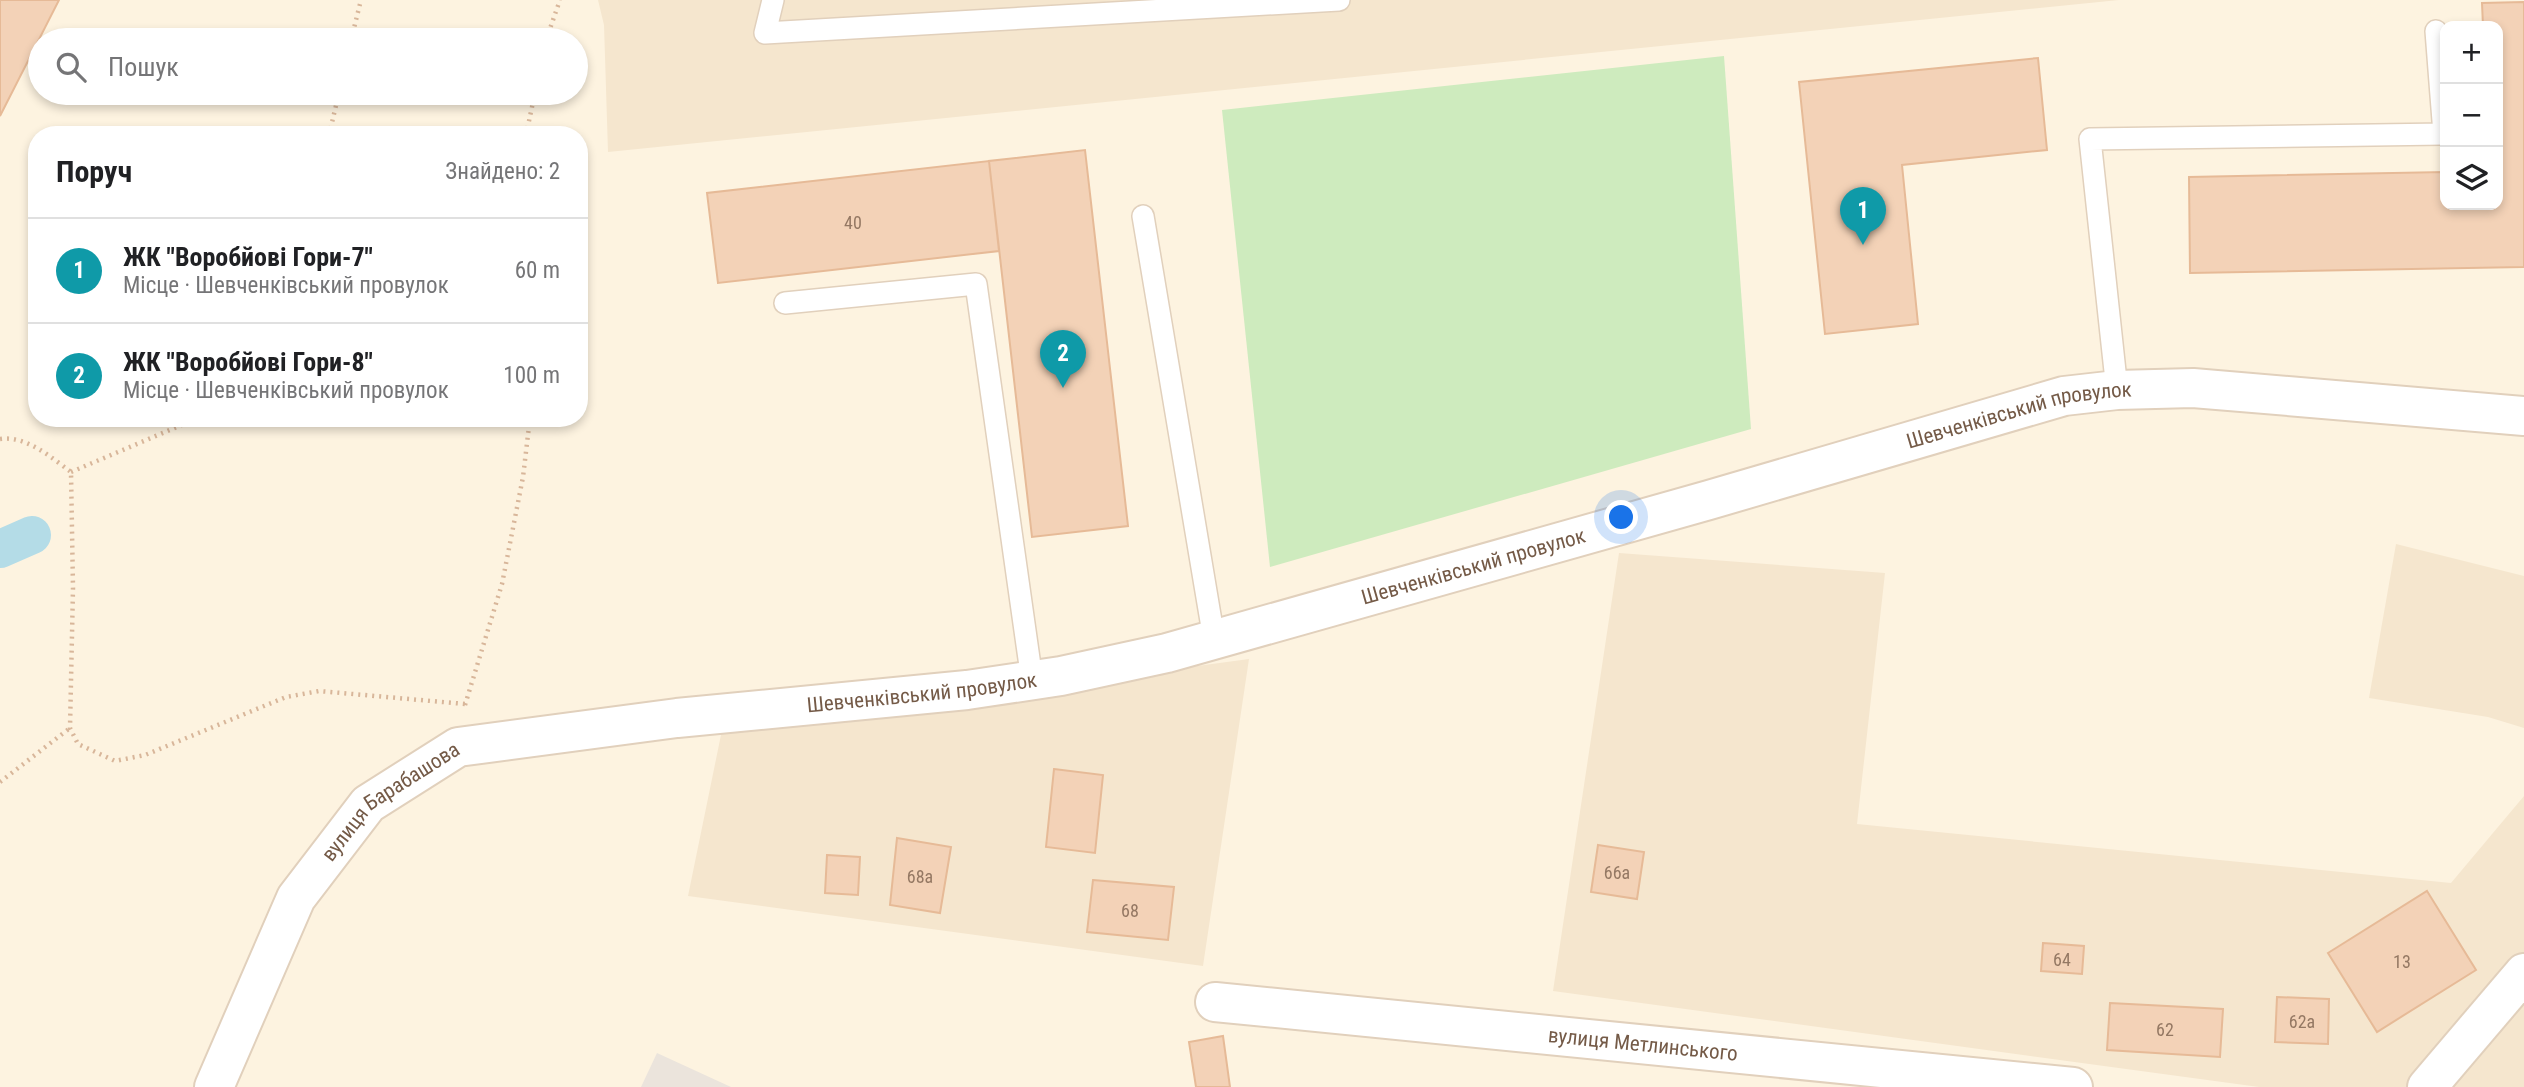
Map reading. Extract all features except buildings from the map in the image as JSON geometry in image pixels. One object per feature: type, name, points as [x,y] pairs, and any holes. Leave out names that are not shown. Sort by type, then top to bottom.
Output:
[{"type":"street","name":"Шевченківський провулок","points":[[458,747],[677,718],[967,690],[1153,656],[1696,504],[2064,396],[2116,390],[2193,388],[2524,416]]},
{"type":"street","name":"вулиця Барабашова","points":[[214,1087],[296,898],[368,804],[458,747]]},
{"type":"street","points":[[2427,1087],[2524,973]]},
{"type":"street","name":"вулиця Метлинського","points":[[1215,1002],[2073,1087]]},
{"type":"lane","points":[[773,0],[765,33],[996,10],[1339,0]]},
{"type":"lane","points":[[2116,390],[2090,139],[2444,134],[2436,31]]},
{"type":"lane","points":[[1143,216],[1214,639]]},
{"type":"lane","points":[[785,303],[976,284],[1032,680]]},
{"type":"path","points":[[354,28],[361,0]]},
{"type":"path","points":[[551,28],[560,0]]},
{"type":"path","points":[[331,126],[336,105]]},
{"type":"path","points":[[528,126],[532,105]]},
{"type":"path","points":[[71,472],[177,427]]},
{"type":"path","name":"вулиця Барабашова","points":[[458,747],[465,704],[502,584],[523,477],[529,427]]},
{"type":"path","points":[[0,439],[6,438],[37,447],[71,472]]},
{"type":"path","points":[[71,472],[73,588],[70,728],[78,744],[115,761],[145,755],[286,697],[319,691],[465,704]]},
{"type":"path","points":[[0,782],[70,728]]},
{"type":"shaded area","points":[[598,0],[2119,0],[608,152],[604,25]]},
{"type":"shaded area","points":[[2396,544],[2524,576],[2524,728],[2488,717],[2369,698]]},
{"type":"shaded area","points":[[1619,553],[1885,573],[1857,824],[2451,883],[2524,796],[2524,1087],[2259,1087],[1553,991]]},
{"type":"shaded area","points":[[1249,659],[1203,966],[688,896],[722,730]]},
{"type":"shaded area","points":[[657,1053],[731,1087],[641,1087]]},
{"type":"green space","points":[[1724,56],[1751,429],[1270,567],[1222,110]]},
{"type":"waterway","points":[[0,549],[32,535]]},
{"type":"place","name":"ЖК \"Воробйові Гори-7\"","points":[[1863,245]]},
{"type":"place","name":"ЖК \"Воробйові Гори-8\"","points":[[1063,388]]}]
